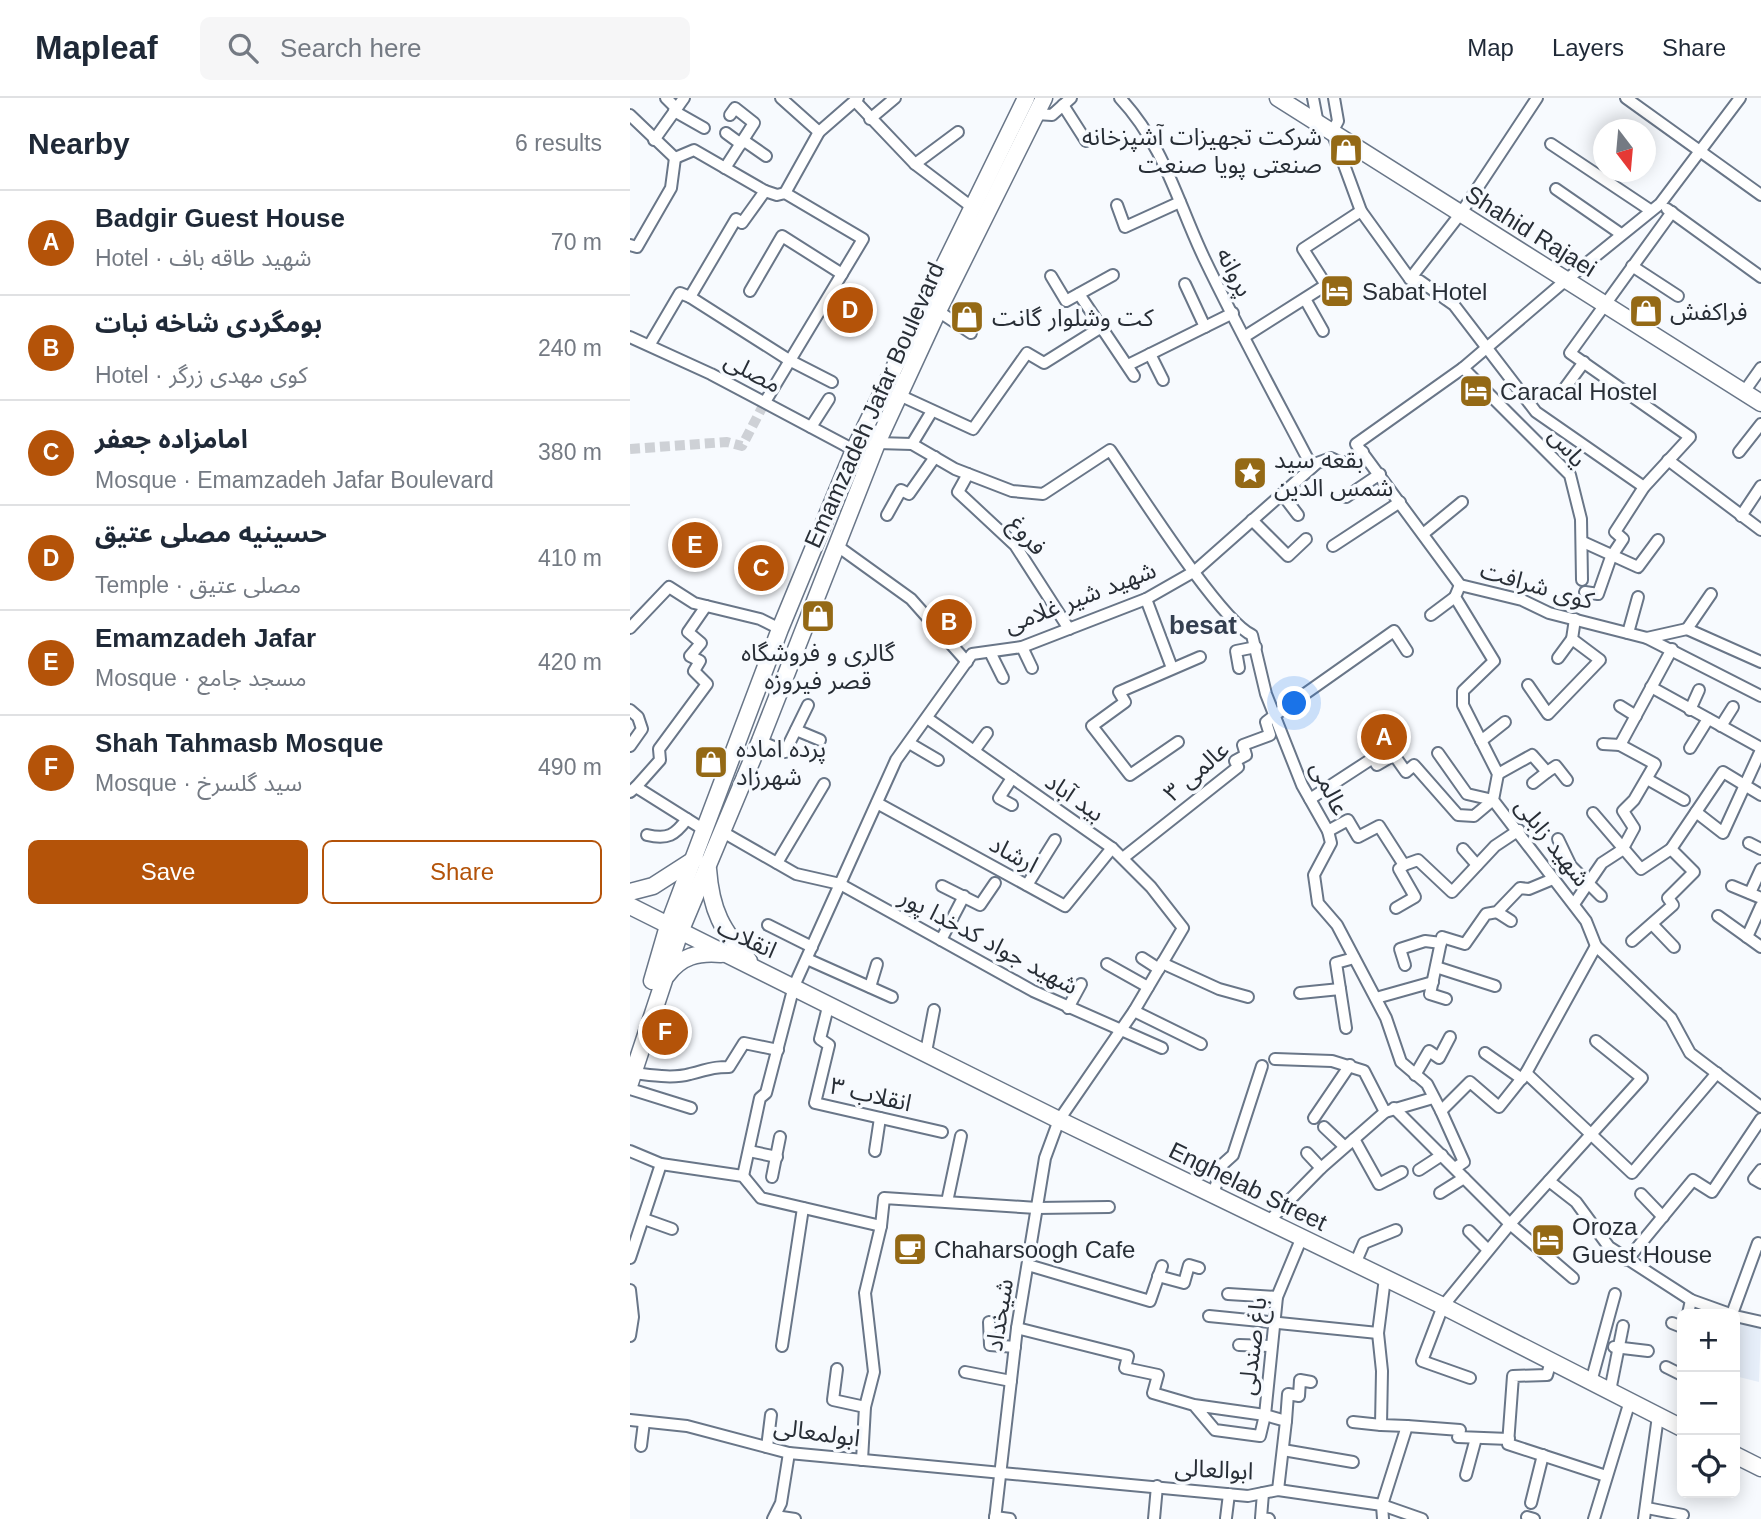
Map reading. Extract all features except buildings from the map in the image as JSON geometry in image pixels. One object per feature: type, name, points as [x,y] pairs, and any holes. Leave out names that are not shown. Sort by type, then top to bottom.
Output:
[{"type":"main road","name":"Emamzadeh Jafar Boulevard","points":[[714,831],[760,741],[836,545],[899,395],[914,345],[972,208],[1026,98]]},
{"type":"main road","name":"Emamzadeh Jafar Boulevard","points":[[674,929],[714,831],[780,629],[854,450],[914,345],[938,311],[1044,98]]},
{"type":"main road","name":"Shahid Rajaei","points":[[1278,98],[1761,403]]},
{"type":"main road","points":[[630,892],[699,870],[716,914],[729,937],[753,965]]},
{"type":"main road","name":"انقلاب","points":[[630,906],[794,986]]},
{"type":"main road","points":[[631,1082],[662,983],[674,929]]},
{"type":"main road","points":[[630,1053],[674,929]]},
{"type":"main road","points":[[662,983],[675,965],[692,955],[730,955]]},
{"type":"main road","name":"Enghelab Street","points":[[794,986],[1059,1120],[1443,1306],[1677,1426]]},
{"type":"main road","points":[[1740,1458],[1761,1468]]},
{"type":"street","points":[[666,98],[675,109],[704,128]]},
{"type":"street","points":[[654,141],[684,98]]},
{"type":"street","points":[[781,98],[819,132]]},
{"type":"street","points":[[870,119],[895,98]]},
{"type":"street","name":"پروانه","points":[[1120,98],[1142,122],[1158,148],[1180,202],[1244,337],[1312,467]]},
{"type":"street","points":[[1313,98],[1361,211],[1410,279],[1420,281],[1454,305],[1471,325],[1484,349],[1536,412],[1644,486]]},
{"type":"street","points":[[1325,128],[1338,121],[1334,98]]},
{"type":"street","points":[[1410,279],[1461,213],[1537,98]]},
{"type":"street","points":[[1626,98],[1761,195]]},
{"type":"street","points":[[1312,467],[1331,458],[1344,464],[1360,448],[1463,368],[1655,207],[1740,98]]},
{"type":"street","points":[[785,193],[819,132],[857,99],[870,119],[915,164],[972,208]]},
{"type":"street","points":[[1037,114],[1052,115],[1067,102],[1086,141]]},
{"type":"street","points":[[725,168],[754,123],[734,108],[730,115]]},
{"type":"street","points":[[630,115],[654,141],[675,158]]},
{"type":"street","points":[[915,164],[958,132]]},
{"type":"street","points":[[726,133],[766,156]]},
{"type":"street","points":[[1552,144],[1655,207],[1672,212],[1761,277]]},
{"type":"street","points":[[675,158],[694,150],[765,191],[778,195],[785,193],[823,211],[863,239],[765,402]]},
{"type":"street","points":[[630,245],[636,247],[671,188],[675,158]]},
{"type":"street","points":[[1556,188],[1621,234]]},
{"type":"street","points":[[690,297],[736,219],[742,223],[765,191]]},
{"type":"street","points":[[1117,205],[1125,227],[1180,202]]},
{"type":"street","points":[[1244,337],[1326,285],[1303,249],[1361,211]]},
{"type":"street","points":[[1586,592],[1598,594],[1611,557],[1623,539],[1615,532],[1644,486],[1690,437],[1570,353],[1672,212]]},
{"type":"street","points":[[750,291],[782,236],[842,274]]},
{"type":"street","points":[[1632,266],[1678,296]]},
{"type":"street","points":[[1051,276],[1066,301],[1113,275]]},
{"type":"street","points":[[1185,284],[1205,327]]},
{"type":"street","points":[[650,344],[680,293],[789,360],[832,382]]},
{"type":"street","points":[[1079,294],[1103,326],[1134,376]]},
{"type":"street","points":[[1305,299],[1323,331]]},
{"type":"street","points":[[938,311],[971,333]]},
{"type":"street","points":[[1128,365],[1233,313]]},
{"type":"street","points":[[899,395],[973,429],[1027,353],[1044,363],[1103,326]]},
{"type":"street","name":"مصلی","points":[[630,337],[650,344],[765,402],[854,450]]},
{"type":"street","points":[[1150,354],[1163,380]]},
{"type":"street","points":[[1562,392],[1584,362]]},
{"type":"street","name":"یاس","points":[[1463,368],[1570,475],[1581,519],[1582,580]]},
{"type":"street","points":[[1744,392],[1761,368]]},
{"type":"street","points":[[811,427],[829,398]]},
{"type":"street","points":[[912,444],[932,411]]},
{"type":"street","points":[[1738,452],[1761,424]]},
{"type":"street","points":[[877,443],[912,444],[968,474]]},
{"type":"street","name":"کوی شرافت","points":[[1360,448],[1460,584],[1522,600],[1549,613],[1647,638],[1761,696]]},
{"type":"street","name":"عالمی","points":[[968,474],[1012,491],[1043,494],[1110,450],[1195,571],[1240,629],[1252,635],[1266,694],[1331,843],[1314,875],[1318,903],[1337,925],[1376,998],[1401,1062],[1427,1084],[1441,1111],[1464,1162],[1455,1168]]},
{"type":"street","points":[[887,515],[901,490],[909,494],[935,457]]},
{"type":"street","points":[[1668,460],[1761,530]]},
{"type":"street","name":"شهید شیر غلامی","points":[[967,662],[972,654],[1022,647],[1146,600],[1195,571],[1312,467]]},
{"type":"street","name":"فروغ","points":[[968,474],[958,492],[1015,545],[1069,629]]},
{"type":"street","points":[[1346,497],[1380,474]]},
{"type":"street","points":[[1741,516],[1761,486]]},
{"type":"street","points":[[1282,494],[1298,515]]},
{"type":"street","points":[[1333,546],[1400,502]]},
{"type":"street","points":[[1423,534],[1462,502]]},
{"type":"street","points":[[1252,520],[1288,556],[1306,539]]},
{"type":"street","points":[[1583,542],[1611,557],[1639,567],[1658,540]]},
{"type":"street","points":[[743,1176],[760,1098],[766,1093],[794,986],[897,760],[967,662],[911,599],[836,545]]},
{"type":"street","points":[[1431,615],[1455,597],[1460,584]]},
{"type":"street","points":[[631,625],[669,587],[694,603],[760,619],[780,629]]},
{"type":"street","points":[[1687,629],[1711,594]]},
{"type":"street","name":"شهید زابلی","points":[[1455,597],[1494,661],[1463,691],[1463,705],[1498,775],[1493,800],[1574,904],[1586,921],[1597,946],[1671,1018],[1690,1053],[1761,1107]]},
{"type":"street","points":[[1628,633],[1638,597]]},
{"type":"street","points":[[1146,600],[1172,668]]},
{"type":"street","points":[[633,789],[660,760],[659,749],[707,684],[694,671],[700,661],[690,656],[701,643],[688,632],[706,606]]},
{"type":"street","points":[[1558,658],[1572,639],[1574,619]]},
{"type":"street","points":[[1647,638],[1687,629],[1761,662]]},
{"type":"street","points":[[1275,715],[1394,631],[1407,651]]},
{"type":"street","points":[[1528,685],[1548,714],[1600,660],[1572,639]]},
{"type":"street","points":[[1022,647],[1032,668]]},
{"type":"street","points":[[1239,668],[1236,651],[1256,647]]},
{"type":"street","points":[[1620,745],[1672,649]]},
{"type":"street","points":[[990,652],[1003,678]]},
{"type":"street","points":[[1178,742],[1130,775],[1092,726],[1125,702],[1119,692],[1200,657]]},
{"type":"street","points":[[1651,687],[1761,749],[1723,833],[1696,812]]},
{"type":"street","points":[[1690,710],[1699,690]]},
{"type":"street","points":[[760,741],[785,752],[808,705]]},
{"type":"street","points":[[1620,706],[1636,716]]},
{"type":"street","points":[[1721,726],[1733,707]]},
{"type":"street","points":[[630,710],[638,717],[642,729],[630,746]]},
{"type":"street","name":"عالمی ۳","points":[[1123,858],[1238,767],[1235,761],[1246,755],[1243,745],[1270,735],[1266,722],[1275,715]]},
{"type":"street","name":"بید آباد","points":[[927,718],[1112,848],[1183,928]]},
{"type":"street","points":[[1690,748],[1708,719]]},
{"type":"street","points":[[1481,741],[1505,722]]},
{"type":"street","points":[[796,730],[820,740]]},
{"type":"street","points":[[974,751],[987,733]]},
{"type":"street","points":[[909,743],[938,760]]},
{"type":"street","points":[[1574,904],[1602,863],[1622,850],[1634,828],[1623,811],[1655,764],[1620,745],[1603,744]]},
{"type":"street","points":[[1438,753],[1467,794],[1493,800]]},
{"type":"street","points":[[1310,799],[1373,758],[1377,765],[1394,755],[1406,772],[1414,765],[1458,815],[1474,816],[1493,800]]},
{"type":"street","points":[[1498,775],[1532,755],[1547,772]]},
{"type":"street","points":[[1533,783],[1556,766],[1567,780]]},
{"type":"street","points":[[1593,813],[1641,869],[1671,849],[1723,772],[1761,795]]},
{"type":"street","points":[[1012,805],[999,798],[1013,778]]},
{"type":"street","points":[[1647,779],[1684,800]]},
{"type":"street","points":[[777,863],[824,784]]},
{"type":"street","name":"شهید جواد کدخدا پور","points":[[633,789],[796,874],[840,884],[1068,1008],[1161,1048]]},
{"type":"street","name":"ارشاد","points":[[877,803],[1065,906],[1112,848]]},
{"type":"street","points":[[647,835],[663,839],[676,834],[687,819]]},
{"type":"street","points":[[1328,831],[1348,820],[1358,837],[1379,826],[1404,865]]},
{"type":"street","points":[[1396,908],[1415,897],[1399,869],[1404,865],[1418,860],[1452,892],[1495,846],[1519,830]]},
{"type":"street","points":[[1558,839],[1571,866],[1601,896]]},
{"type":"street","points":[[1027,885],[1055,840]]},
{"type":"street","points":[[1749,843],[1761,849]]},
{"type":"street","points":[[1463,849],[1477,865]]},
{"type":"street","points":[[1632,941],[1673,905],[1668,898],[1694,872],[1671,849]]},
{"type":"street","points":[[1750,893],[1761,869]]},
{"type":"street","points":[[1446,999],[1430,993],[1442,937],[1465,944],[1486,914],[1497,912],[1520,888],[1529,889],[1553,879]]},
{"type":"street","points":[[942,886],[980,905],[995,883]]},
{"type":"street","points":[[1732,886],[1761,898]]},
{"type":"street","points":[[941,940],[964,896]]},
{"type":"street","points":[[1747,937],[1761,906]]},
{"type":"street","points":[[1497,912],[1511,921]]},
{"type":"street","points":[[1718,916],[1761,947]]},
{"type":"street","points":[[1651,924],[1674,947]]},
{"type":"street","points":[[768,925],[812,947]]},
{"type":"street","name":"شیخداد","points":[[995,1518],[1017,1328],[1045,1158],[1059,1120],[1134,1011],[1183,928]]},
{"type":"street","points":[[1405,965],[1400,949],[1425,941],[1441,943]]},
{"type":"street","points":[[1441,1111],[1470,1082],[1499,1107],[1524,1076],[1597,946]]},
{"type":"street","points":[[1142,958],[1219,989],[1248,997]]},
{"type":"street","points":[[1346,1028],[1336,962],[1354,958]]},
{"type":"street","points":[[807,959],[892,997]]},
{"type":"street","points":[[870,986],[877,964]]},
{"type":"street","points":[[1107,964],[1148,987]]},
{"type":"street","points":[[1436,967],[1495,986]]},
{"type":"street","points":[[1376,998],[1433,982]]},
{"type":"street","points":[[1068,1008],[1081,984]]},
{"type":"street","points":[[1300,993],[1340,989]]},
{"type":"street","name":"انقلاب ۳","points":[[829,1003],[820,1039],[829,1045],[815,1103],[942,1132]]},
{"type":"street","points":[[926,1052],[934,1010]]},
{"type":"street","points":[[1134,1011],[1201,1044]]},
{"type":"street","points":[[1415,1075],[1429,1051],[1439,1058],[1450,1037]]},
{"type":"street","points":[[1470,1378],[1422,1361],[1443,1306],[1510,1224],[1642,1078],[1596,1041]]},
{"type":"street","points":[[631,1082],[690,1074],[707,1067],[729,1067],[744,1042],[778,1050]]},
{"type":"street","points":[[1485,1052],[1524,1076],[1592,1132],[1632,1173],[1717,1073]]},
{"type":"street","points":[[1275,1059],[1332,1061],[1364,1071],[1390,1110],[1442,1155],[1510,1224],[1573,1278]]},
{"type":"street","points":[[1314,1118],[1350,1065]]},
{"type":"street","points":[[1213,1194],[1223,1164],[1233,1155],[1262,1066]]},
{"type":"street","points":[[631,1082],[691,1108]]},
{"type":"street","points":[[1269,1221],[1349,1142],[1390,1110],[1433,1098]]},
{"type":"street","points":[[875,1151],[880,1118]]},
{"type":"street","points":[[1627,1260],[1693,1180],[1712,1192],[1761,1119]]},
{"type":"street","points":[[1324,1128],[1349,1142],[1379,1184],[1402,1172]]},
{"type":"street","points":[[947,1202],[961,1136]]},
{"type":"street","points":[[772,1177],[780,1138]]},
{"type":"street","points":[[630,1151],[662,1164],[743,1176],[761,1198],[881,1226]]},
{"type":"street","points":[[748,1151],[777,1157]]},
{"type":"street","points":[[1307,1153],[1321,1168]]},
{"type":"street","points":[[1419,1170],[1442,1155]]},
{"type":"street","points":[[630,1258],[662,1164]]},
{"type":"street","points":[[1761,1170],[1754,1179],[1761,1183]]},
{"type":"street","points":[[1440,1193],[1464,1178]]},
{"type":"street","points":[[1549,1181],[1576,1202],[1609,1247],[1691,1300],[1716,1309]]},
{"type":"street","points":[[1641,1194],[1663,1217]]},
{"type":"street","points":[[862,1460],[865,1407],[874,1372],[865,1293],[881,1226],[884,1198],[1037,1208],[1109,1207]]},
{"type":"street","points":[[782,1346],[803,1208]]},
{"type":"street","points":[[644,1219],[672,1229]]},
{"type":"street","points":[[1355,1264],[1364,1243],[1396,1230]]},
{"type":"street","points":[[1469,1231],[1489,1250]]},
{"type":"street","name":"باغ صندلی","points":[[1278,1490],[1286,1421],[1265,1415],[1270,1346],[1277,1297],[1302,1237]]},
{"type":"street","points":[[1734,1309],[1758,1243],[1761,1245]]},
{"type":"street","points":[[1028,1265],[1150,1301],[1160,1271],[1184,1283],[1189,1265],[1199,1268]]},
{"type":"street","points":[[1381,1424],[1382,1371],[1378,1333],[1385,1278]]},
{"type":"street","points":[[630,1290],[634,1317],[630,1336]]},
{"type":"street","points":[[1227,1294],[1277,1297]]},
{"type":"street","points":[[1591,1382],[1615,1294]]},
{"type":"street","points":[[1689,1309],[1691,1300]]},
{"type":"street","points":[[774,1310],[787,1313]]},
{"type":"street","points":[[1209,1316],[1378,1333]]},
{"type":"street","points":[[1740,1317],[1761,1322]]},
{"type":"street","points":[[989,1322],[990,1345],[1015,1347]]},
{"type":"street","points":[[1610,1391],[1623,1326]]},
{"type":"street","points":[[1017,1328],[1128,1356],[1125,1368],[1158,1375],[1153,1393],[1194,1405],[1265,1415],[1260,1436],[1215,1430],[1194,1405]]},
{"type":"street","points":[[1238,1345],[1270,1346]]},
{"type":"street","points":[[1601,1345],[1648,1351]]},
{"type":"street","points":[[1550,1361],[1547,1375],[1513,1376],[1508,1444],[1606,1476]]},
{"type":"street","points":[[1666,1367],[1677,1372]]},
{"type":"street","points":[[836,1369],[833,1400],[865,1407]]},
{"type":"street","points":[[965,1372],[1011,1381]]},
{"type":"street","points":[[1286,1421],[1288,1394],[1299,1396],[1300,1380],[1311,1382]]},
{"type":"street","points":[[1594,1519],[1630,1401]]},
{"type":"street","points":[[767,1447],[771,1415]]},
{"type":"street","points":[[1658,1416],[1646,1513],[1683,1515]]},
{"type":"street","name":"ابولمعالی","points":[[630,1420],[687,1426],[789,1453],[1000,1472]]},
{"type":"street","points":[[641,1446],[644,1422]]},
{"type":"street","points":[[1353,1422],[1460,1430],[1458,1437],[1509,1439]]},
{"type":"street","points":[[1382,1519],[1382,1504],[1407,1426]]},
{"type":"street","points":[[1466,1475],[1476,1438]]},
{"type":"street","points":[[1283,1450],[1353,1462]]},
{"type":"street","points":[[789,1453],[781,1503],[774,1518],[795,1519]]},
{"type":"street","points":[[1531,1503],[1544,1455]]},
{"type":"street","name":"ابوالعالی","points":[[1000,1472],[1229,1494],[1278,1490],[1382,1504],[1422,1519]]},
{"type":"street","points":[[1154,1519],[1157,1486]]},
{"type":"street","points":[[1263,1493],[1261,1518],[1269,1519]]},
{"type":"street","points":[[1226,1518],[1229,1494]]},
{"type":"street","points":[[995,1518],[1010,1519]]},
{"type":"shaded area","points":[[1740,1322],[1761,1328],[1759,1382],[1740,1377]]},
{"type":"tunnel","points":[[630,449],[727,442],[742,446],[765,402]]},
{"type":"place","name":"شرکت تجهیزات آشپزخانه صنعتی پویا صنعت","points":[[1346,150]]},
{"type":"place","name":"Sabat Hotel","points":[[1337,291]]},
{"type":"place","name":"حسینیه مصلی عتیق","points":[[850,310]]},
{"type":"place","name":"فراکفش","points":[[1646,311]]},
{"type":"place","name":"کت وشلوار گانت","points":[[967,317]]},
{"type":"place","name":"Caracal Hostel","points":[[1476,391]]},
{"type":"place","name":"بقعه سید شمس الدین","points":[[1250,473]]},
{"type":"place","name":"Emamzadeh Jafar","points":[[695,545]]},
{"type":"place","name":"امامزاده جعفر","points":[[761,568]]},
{"type":"place","name":"گالری و فروشگاه قصر فیروزه","points":[[818,616]]},
{"type":"place","name":"بومگردی شاخه نبات","points":[[949,622]]},
{"type":"place","name":"Badgir Guest House","points":[[1384,737]]},
{"type":"place","name":"پرده اماده شهرزاد","points":[[711,762]]},
{"type":"place","name":"Shah Tahmasb Mosque","points":[[665,1032]]},
{"type":"place","name":"Oroza Guest House","points":[[1548,1240]]},
{"type":"place","name":"Chaharsoogh Cafe","points":[[910,1249]]},
{"type":"district","name":"besat","points":[[1203,625]]}]
